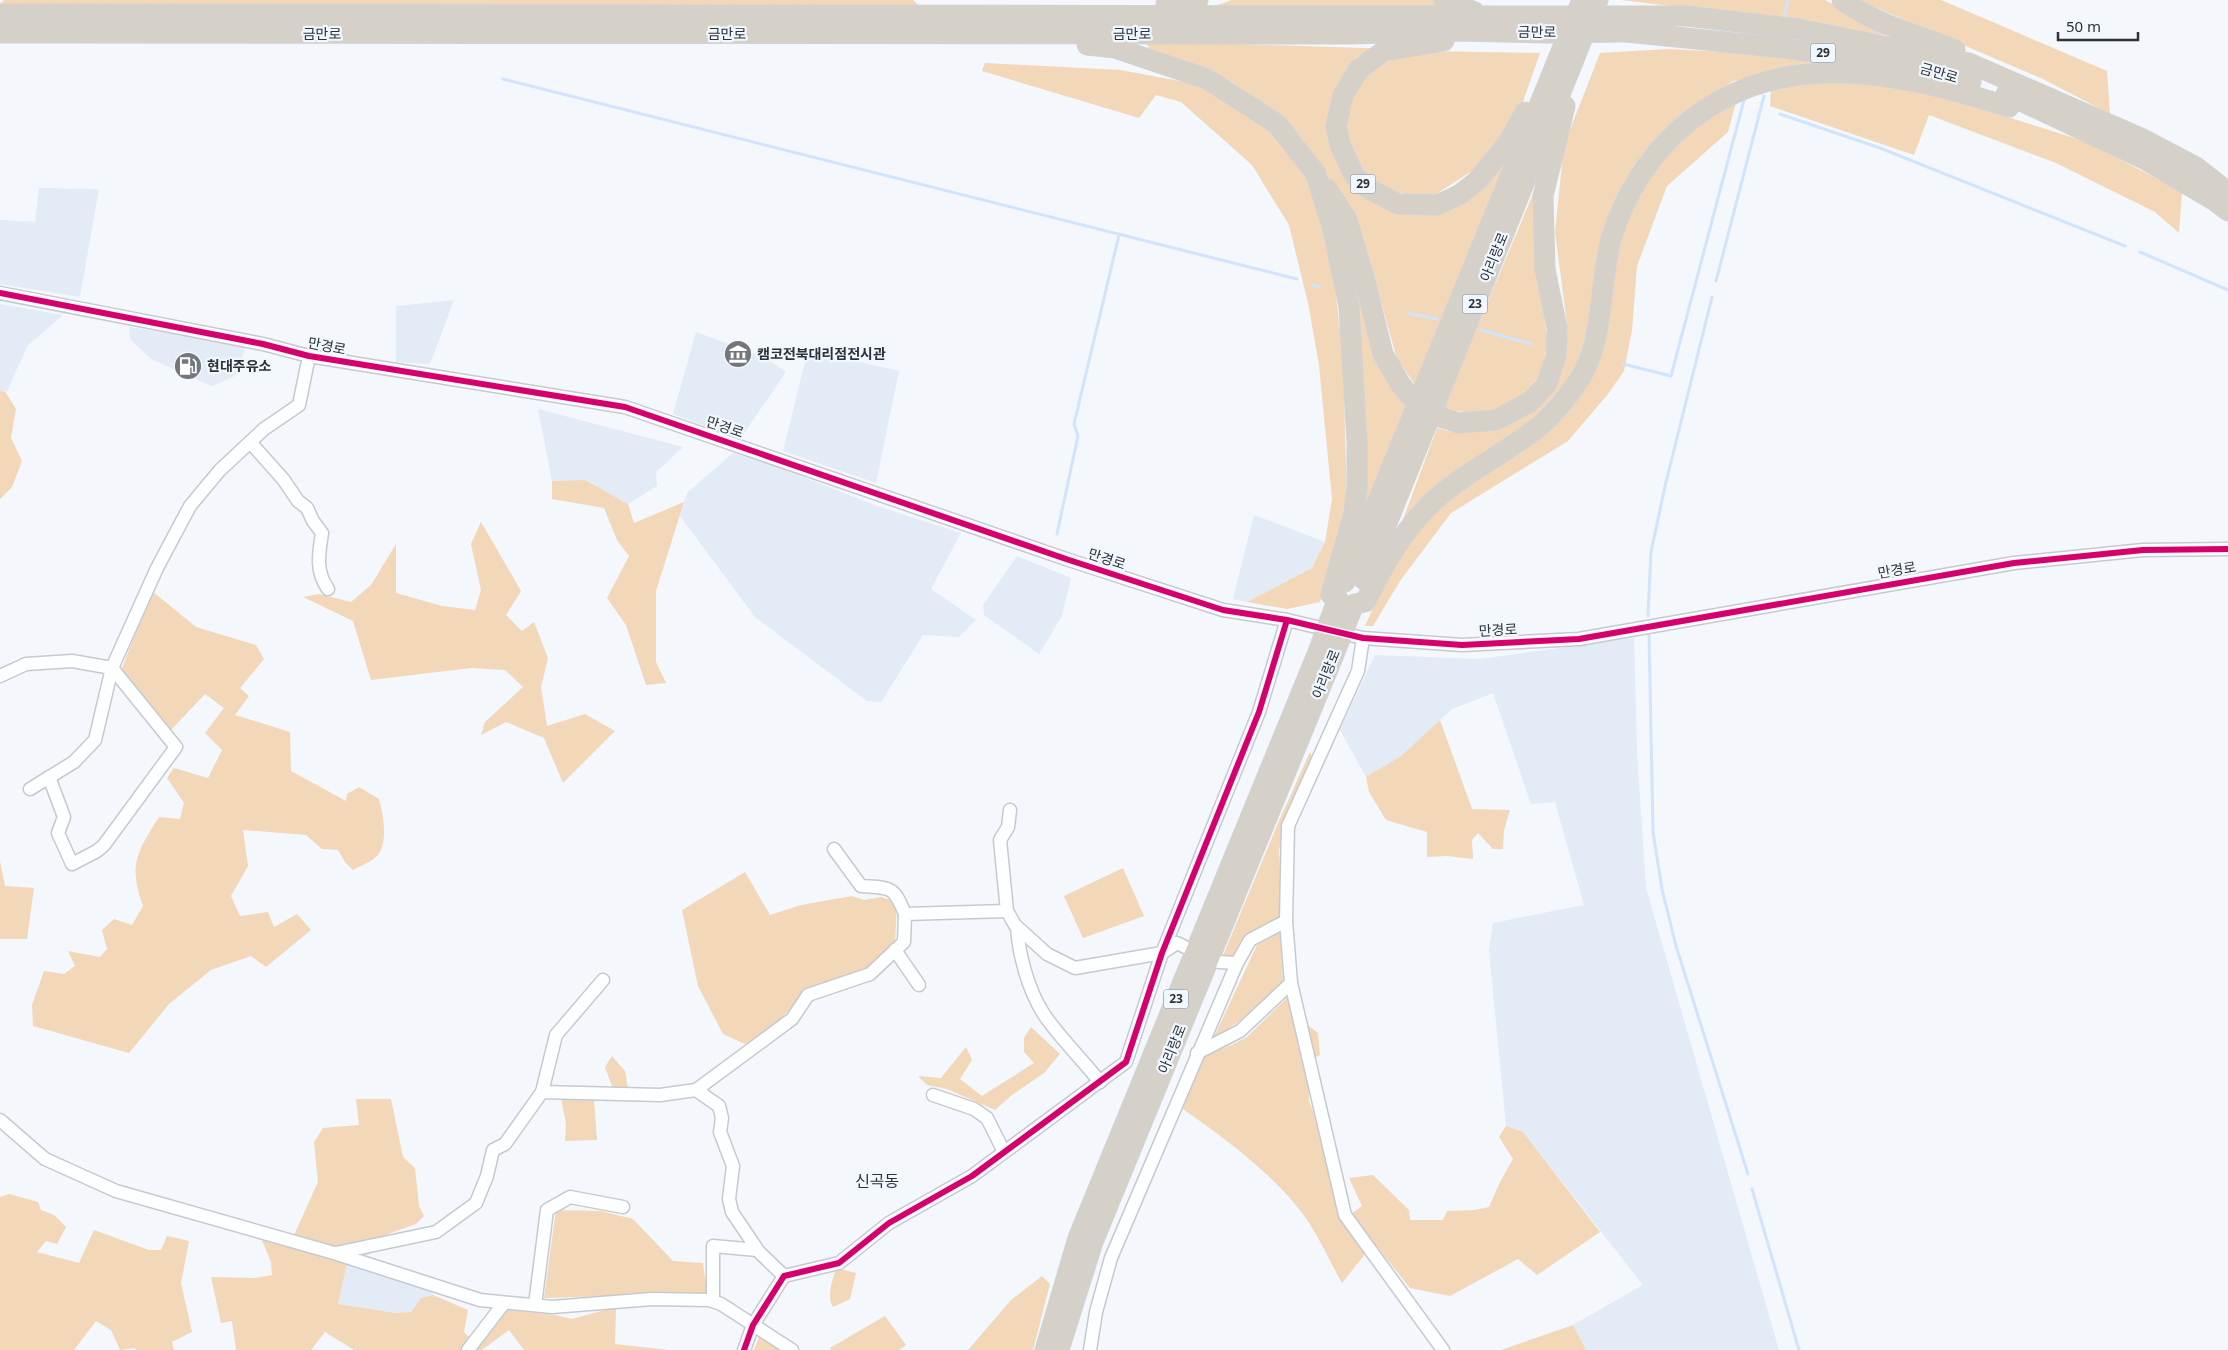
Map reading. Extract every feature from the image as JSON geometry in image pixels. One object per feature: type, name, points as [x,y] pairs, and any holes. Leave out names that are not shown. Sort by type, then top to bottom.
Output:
[{"type":"highway","points":[[1109,15],[1110,7],[1190,3],[1198,0]]},
{"type":"highway","points":[[1444,0],[1488,16]]},
{"type":"highway","name":"아리랑로","points":[[1059,1350],[1093,1242],[1345,604],[1551,95],[1582,0]]},
{"type":"highway","name":"아리랑로","points":[[1551,95],[1598,0]]},
{"type":"highway","points":[[1842,0],[1851,7],[1974,58],[1969,63]]},
{"type":"highway","name":"금만로","points":[[0,14],[1554,16],[1623,24],[1928,68],[2016,98],[2144,159],[2216,201],[2228,211]]},
{"type":"highway","name":"금만로","points":[[0,33],[1352,34],[1456,31],[1545,33],[1686,16],[1798,29],[1969,63],[2140,138],[2196,167],[2228,192]]},
{"type":"highway","name":"29","points":[[1456,31],[1452,40],[1384,50],[1359,69],[1351,80],[1343,95],[1336,126],[1340,145],[1354,175],[1369,190],[1398,204],[1437,205],[1459,195],[1477,181],[1508,143],[1531,101],[1551,95]]},
{"type":"highway","points":[[1036,34],[1038,41],[1116,48],[1207,79],[1278,124],[1316,174],[1347,220],[1366,281],[1383,354],[1401,385],[1424,412],[1459,423],[1496,420],[1530,402],[1546,385],[1556,357],[1557,328],[1545,269],[1543,196],[1566,103],[1551,95]]},
{"type":"highway","points":[[1316,174],[1333,230],[1349,307],[1357,432],[1357,488],[1354,513],[1330,595],[1345,604],[1364,602],[1384,563],[1408,526],[1442,494],[1541,424],[1577,385],[1590,357],[1599,326],[1608,252],[1628,194],[1648,165],[1671,138],[1698,113],[1729,95],[1776,78],[1848,72],[1884,75],[1948,88],[2010,107],[2016,98]]},
{"type":"highway","name":"아리랑로","points":[[1044,1350],[1078,1238],[1326,655]]},
{"type":"street","name":"만경로","points":[[0,293],[263,344],[309,356],[626,407],[1066,559],[1223,610],[1287,620],[1363,638],[1462,644],[1579,639],[2014,563],[2143,550],[2228,549]]},
{"type":"street","points":[[30,789],[74,762],[95,740],[112,668],[156,568],[190,506],[220,470],[264,429],[299,405],[309,356]]},
{"type":"street","points":[[250,442],[283,479],[298,500],[307,508],[313,521],[322,533],[317,556],[324,583],[328,589]]},
{"type":"street","points":[[744,1350],[753,1325],[784,1276],[839,1263],[890,1223],[972,1176],[1126,1062],[1162,953],[1259,712],[1287,620]]},
{"type":"street","points":[[1363,638],[1358,671],[1288,826],[1286,921],[1291,983],[1345,1215],[1443,1350]]},
{"type":"street","points":[[0,676],[26,664],[72,661],[112,668],[176,747],[104,845],[97,851],[72,864],[58,833],[64,817],[49,777]]},
{"type":"street","points":[[1010,810],[1008,827],[1000,840],[1007,911],[1017,928],[1046,954],[1075,968],[1162,953],[1177,943],[1185,947]]},
{"type":"street","points":[[542,1092],[660,1095],[696,1090],[792,1019],[808,995],[870,974],[904,942],[905,914],[897,895],[886,888],[861,886],[834,849]]},
{"type":"street","points":[[905,914],[1007,911]]},
{"type":"street","points":[[1090,1350],[1096,1312],[1111,1258],[1236,963],[1250,940],[1286,921]]},
{"type":"street","points":[[1017,928],[1019,947],[1031,986],[1043,1012],[1100,1082]]},
{"type":"street","points":[[894,950],[919,985]]},
{"type":"street","points":[[1219,962],[1236,963]]},
{"type":"street","points":[[334,1253],[436,1232],[476,1203],[488,1176],[494,1150],[505,1144],[542,1092],[556,1036],[604,980]]},
{"type":"street","points":[[1197,1053],[1240,1031],[1291,983]]},
{"type":"street","points":[[696,1090],[719,1106],[722,1118],[720,1132],[732,1166],[729,1199],[732,1212],[757,1250],[784,1276]]},
{"type":"street","points":[[933,1095],[974,1108],[987,1118],[1004,1152]]},
{"type":"street","points":[[0,1120],[45,1159],[116,1191],[334,1253],[480,1300],[552,1307],[652,1299],[713,1301],[792,1350]]},
{"type":"street","points":[[535,1306],[547,1210],[570,1197],[623,1207]]},
{"type":"street","points":[[713,1301],[713,1246],[757,1250]]},
{"type":"street","points":[[468,1350],[504,1302]]},
{"type":"shaded area","points":[[4,0],[913,0],[918,5],[95,6],[0,4]]},
{"type":"shaded area","points":[[1232,0],[1435,0],[1450,10],[1212,7]]},
{"type":"shaded area","points":[[1621,0],[1825,0],[1895,37],[1791,20]]},
{"type":"shaded area","points":[[1858,0],[1941,0],[2107,71],[2110,114],[2043,79]]},
{"type":"shaded area","points":[[1144,41],[1396,49],[1356,57],[1338,90],[1329,127],[1369,197],[1409,214],[1464,202],[1510,158],[1416,386],[1397,359],[1377,288],[1347,208],[1293,132],[1232,82],[1150,49]]},
{"type":"shaded area","points":[[1668,49],[1843,62],[1733,81],[1656,138],[1613,204],[1590,321],[1575,371],[1547,409],[1440,484],[1402,522],[1437,428],[1452,432],[1499,428],[1528,412],[1567,324],[1555,232],[1564,145],[1600,53]]},
{"type":"shaded area","points":[[1422,51],[1540,53],[1520,110],[1481,165],[1427,200],[1380,188],[1349,153],[1345,112],[1358,82],[1379,64]]},
{"type":"shaded area","points":[[985,63],[1120,70],[1207,86],[1270,130],[1309,178],[1330,247],[1343,354],[1347,504],[1320,602],[1287,609],[1247,602],[1312,568],[1325,542],[1332,499],[1319,365],[1308,303],[1289,225],[1252,165],[1181,102],[1156,95],[1139,118],[982,71]]},
{"type":"shaded area","points":[[1848,79],[1944,97],[2087,142],[2182,192],[2179,233],[2155,212],[2056,163],[1929,115],[1914,155],[1770,106],[1771,88]]},
{"type":"shaded area","points":[[1737,99],[1728,132],[1667,186],[1637,266],[1632,330],[1624,371],[1608,394],[1568,441],[1451,513],[1400,581],[1373,626],[1365,626],[1388,575],[1426,520],[1482,474],[1541,434],[1588,385],[1601,353],[1610,292],[1624,226],[1653,171],[1698,123]]},
{"type":"shaded area","points":[[1543,170],[1537,253],[1547,339],[1543,372],[1516,402],[1483,415],[1443,409]]},
{"type":"shaded area","points":[[39,188],[99,189],[80,297],[0,284],[0,220],[35,222]]},
{"type":"shaded area","points":[[1351,234],[1381,370],[1407,409],[1361,521],[1366,418],[1349,269]]},
{"type":"shaded area","points":[[454,300],[430,364],[396,362],[396,306]]},
{"type":"shaded area","points":[[0,304],[63,315],[28,345],[6,393],[0,390]]},
{"type":"shaded area","points":[[129,327],[246,346],[235,376],[212,386],[151,359],[130,339]]},
{"type":"shaded area","points":[[696,332],[766,358],[786,372],[740,439],[673,414]]},
{"type":"shaded area","points":[[808,350],[899,371],[876,483],[783,451]]},
{"type":"shaded area","points":[[0,390],[6,393],[16,409],[11,438],[22,461],[12,487],[0,499]]},
{"type":"shaded area","points":[[538,409],[683,447],[656,472],[657,486],[628,504],[585,480],[552,481]]},
{"type":"shaded area","points":[[733,453],[754,458],[877,506],[961,533],[931,589],[976,620],[959,637],[923,635],[881,702],[867,701],[755,617],[680,516],[687,493]]},
{"type":"shaded area","points":[[585,480],[628,504],[634,523],[684,502],[656,591],[656,662],[666,683],[646,685],[626,625],[607,598],[629,556],[617,540],[604,508],[552,499],[552,481]]},
{"type":"shaded area","points":[[1254,515],[1325,542],[1312,568],[1247,602],[1233,599]]},
{"type":"shaded area","points":[[481,522],[521,591],[506,615],[522,631],[534,622],[548,658],[541,687],[547,726],[585,714],[615,731],[563,783],[544,738],[506,722],[481,735],[485,722],[523,687],[505,670],[471,668],[371,680],[353,621],[303,597],[319,594],[351,602],[371,585],[396,544],[396,593],[442,606],[475,610],[481,590],[471,544]]},
{"type":"shaded area","points":[[1017,556],[1071,578],[1062,616],[1039,654],[984,615],[983,605]]},
{"type":"shaded area","points":[[152,591],[196,627],[256,645],[264,659],[240,688],[249,696],[235,715],[290,732],[291,771],[346,801],[347,794],[359,787],[379,799],[384,836],[381,850],[377,856],[353,870],[345,862],[338,850],[322,849],[306,835],[243,830],[248,866],[231,896],[240,916],[268,912],[274,927],[297,914],[311,930],[266,967],[251,956],[211,970],[169,1004],[129,1053],[33,1026],[32,1005],[44,971],[64,974],[75,966],[68,951],[100,957],[107,949],[102,930],[114,919],[132,925],[143,906],[136,880],[137,859],[140,850],[159,817],[180,819],[184,803],[167,778],[174,768],[208,778],[222,750],[205,733],[224,708],[205,694],[171,730],[166,728],[120,673]]},
{"type":"shaded area","points":[[1634,638],[1637,753],[1646,888],[1779,1350],[1586,1350],[1573,1325],[1643,1285],[1523,1132],[1506,1126],[1489,950],[1493,923],[1584,905],[1555,802],[1531,804],[1493,693],[1452,709],[1401,756],[1366,777],[1340,730],[1375,655],[1479,659]]},
{"type":"shaded area","points":[[1440,720],[1472,809],[1510,810],[1504,830],[1503,849],[1493,849],[1478,833],[1472,840],[1473,859],[1447,856],[1427,857],[1427,832],[1386,820],[1369,792],[1366,777],[1401,756]]},
{"type":"shaded area","points":[[1310,752],[1313,759],[1283,833],[1279,850],[1282,917],[1253,930],[1233,958],[1222,958],[1278,823]]},
{"type":"shaded area","points":[[0,861],[5,886],[34,888],[27,939],[0,939]]},
{"type":"shaded area","points":[[1123,868],[1144,916],[1083,938],[1064,896]]},
{"type":"shaded area","points":[[745,872],[770,915],[801,905],[852,896],[864,900],[881,897],[897,902],[895,943],[871,967],[808,991],[772,1027],[745,1044],[723,1034],[698,986],[682,910]]},
{"type":"shaded area","points":[[1280,932],[1283,981],[1241,1020],[1213,1039],[1257,945]]},
{"type":"shaded area","points":[[1287,998],[1291,1012],[1318,1033],[1320,1055],[1308,1061],[1309,1101],[1331,1160],[1356,1240],[1365,1254],[1342,1283],[1313,1230],[1290,1198],[1247,1157],[1183,1109],[1202,1056],[1232,1045],[1247,1037]]},
{"type":"shaded area","points":[[1031,1027],[1060,1054],[1044,1073],[1012,1095],[995,1110],[947,1089],[927,1085],[918,1076],[941,1078],[966,1047],[972,1060],[960,1079],[982,1096],[1034,1063],[1024,1052],[1024,1038]]},
{"type":"shaded area","points":[[612,1056],[625,1071],[628,1089],[613,1089],[605,1067]]},
{"type":"shaded area","points":[[561,1098],[594,1100],[597,1140],[565,1141],[566,1124]]},
{"type":"shaded area","points":[[356,1099],[391,1099],[403,1157],[415,1168],[419,1206],[424,1216],[416,1224],[388,1234],[368,1255],[294,1235],[318,1182],[314,1142],[323,1128],[359,1125]]},
{"type":"shaded area","points":[[1506,1126],[1523,1132],[1600,1232],[1537,1275],[1518,1259],[1450,1296],[1410,1288],[1351,1214],[1362,1206],[1349,1178],[1373,1175],[1409,1210],[1410,1220],[1443,1220],[1447,1211],[1475,1210],[1489,1207],[1513,1159],[1499,1137]]},
{"type":"shaded area","points":[[9,1194],[38,1202],[41,1210],[54,1215],[66,1227],[57,1244],[46,1241],[37,1252],[79,1263],[94,1230],[149,1250],[161,1250],[167,1236],[189,1241],[181,1283],[192,1332],[172,1342],[174,1350],[136,1350],[135,1348],[120,1350],[111,1330],[96,1321],[74,1350],[0,1350],[0,1197]]},
{"type":"shaded area","points":[[556,1210],[601,1211],[633,1219],[673,1261],[703,1263],[707,1293],[544,1298]]},
{"type":"shaded area","points":[[262,1240],[329,1257],[347,1264],[338,1304],[396,1313],[411,1312],[421,1298],[433,1295],[468,1310],[464,1332],[477,1346],[507,1310],[555,1315],[572,1319],[616,1307],[615,1344],[669,1350],[524,1350],[509,1330],[482,1350],[354,1350],[325,1332],[311,1350],[236,1350],[232,1321],[221,1323],[211,1277],[255,1278],[272,1275],[271,1262]]},
{"type":"shaded area","points":[[347,1264],[432,1288],[433,1295],[421,1298],[411,1312],[397,1313],[338,1304]]},
{"type":"shaded area","points":[[836,1268],[856,1273],[850,1299],[833,1307],[830,1293]]},
{"type":"shaded area","points":[[1042,1276],[1050,1284],[1033,1350],[968,1350],[1011,1300]]},
{"type":"shaded area","points":[[885,1316],[906,1345],[899,1350],[831,1350],[830,1348]]},
{"type":"shaded area","points":[[1573,1325],[1586,1350],[1501,1350]]},
{"type":"shaded area","points":[[759,1337],[780,1350],[754,1350]]},
{"type":"waterway","points":[[1784,16],[1788,0]]},
{"type":"waterway","points":[[503,79],[1297,279]]},
{"type":"waterway","points":[[1716,281],[1764,96]]},
{"type":"waterway","points":[[1623,364],[1671,376],[1744,100]]},
{"type":"waterway","points":[[1780,114],[1880,148],[2125,246]]},
{"type":"waterway","points":[[1057,534],[1078,436],[1074,424],[1119,235]]},
{"type":"waterway","points":[[2140,252],[2228,290]]},
{"type":"waterway","points":[[1312,285],[1320,287]]},
{"type":"waterway","points":[[1648,616],[1651,552],[1666,482],[1712,297]]},
{"type":"waterway","points":[[1408,313],[1437,319]]},
{"type":"waterway","points":[[1481,330],[1531,344]]},
{"type":"waterway","points":[[1649,635],[1653,832],[1662,889],[1676,946],[1748,1174]]},
{"type":"waterway","points":[[1752,1189],[1799,1350]]},
{"type":"cycle path","points":[[0,293],[263,344],[309,356],[625,407],[1066,559],[1223,610],[1287,620],[1363,638],[1462,645],[1579,639],[2014,563],[2143,550],[2228,549]]},
{"type":"cycle path","points":[[744,1350],[753,1325],[784,1276],[839,1263],[889,1223],[972,1176],[1126,1062],[1162,953],[1259,712],[1287,620]]},
{"type":"place","name":"캠코전북대리점전시관","points":[[738,354]]},
{"type":"place","name":"현대주유소","points":[[188,366]]},
{"type":"district","name":"신곡동","points":[[877,1181]]}]
